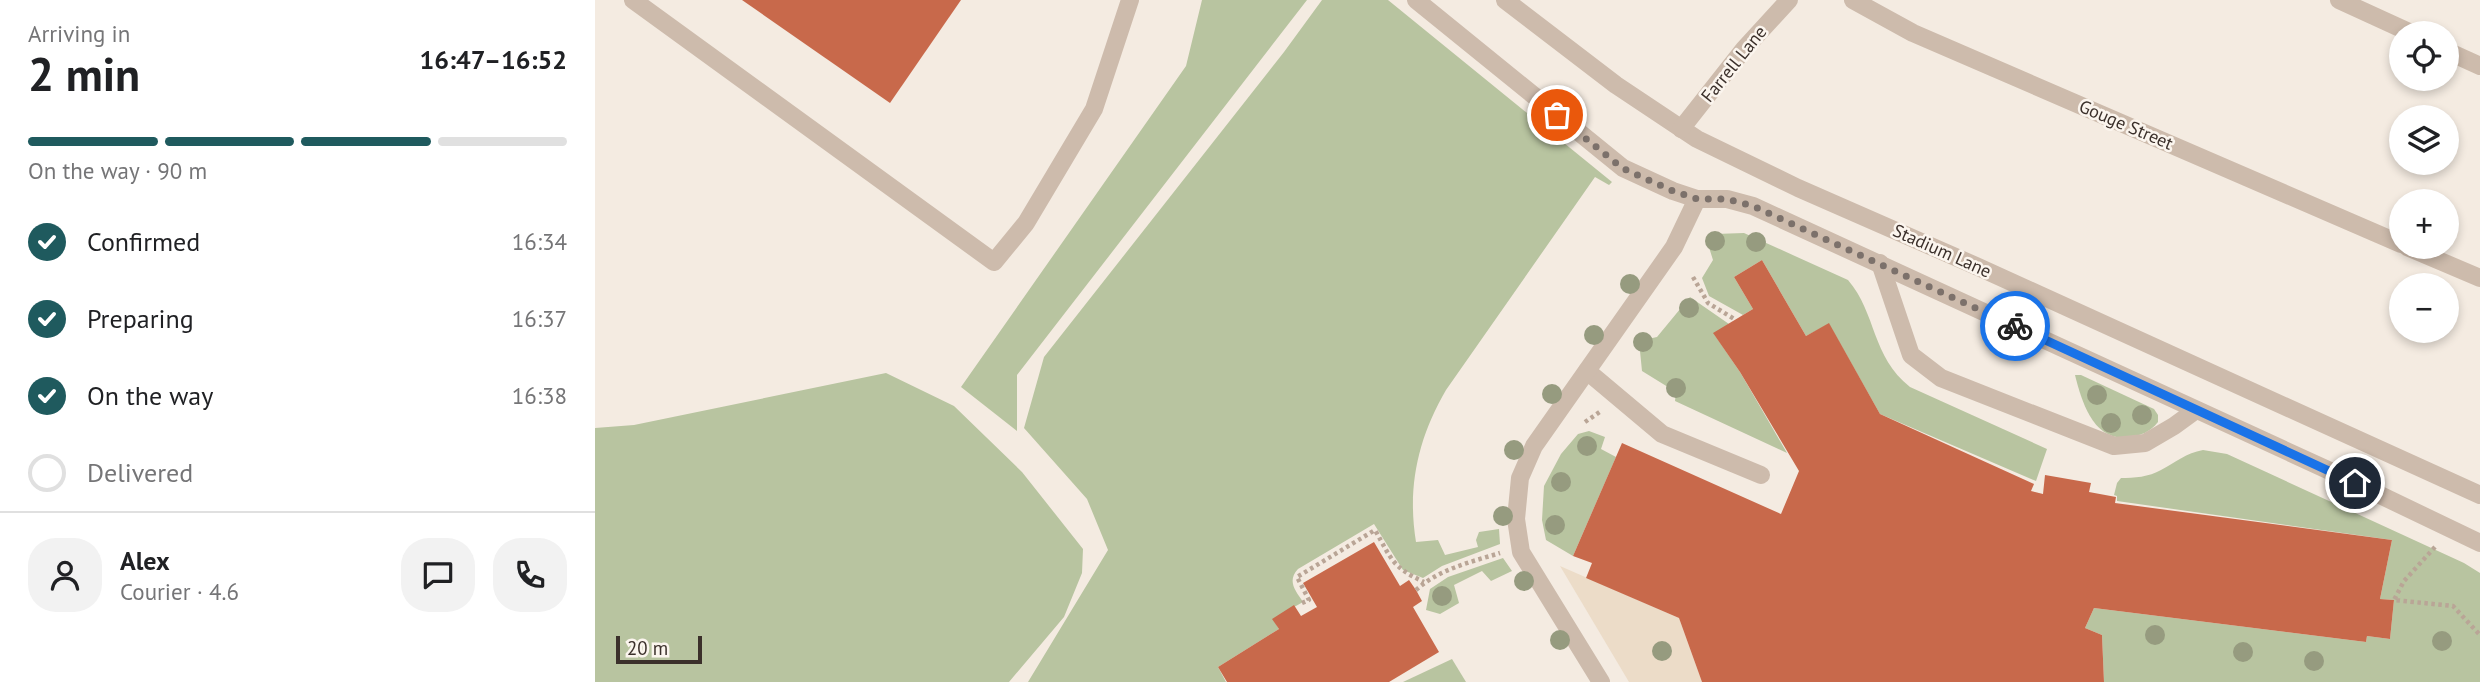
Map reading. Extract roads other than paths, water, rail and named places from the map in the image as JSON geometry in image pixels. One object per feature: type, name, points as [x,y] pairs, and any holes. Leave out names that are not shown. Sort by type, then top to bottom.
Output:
[{"type":"street","points":[[633,0],[994,262],[1026,223],[1094,110],[1130,0]]},
{"type":"street","points":[[1416,0],[1622,168],[1697,199],[1727,199],[1753,206],[2480,543]]},
{"type":"street","name":"Stadium Lane","points":[[1505,0],[1616,85],[1697,139],[1798,188],[2480,495]]},
{"type":"street","name":"Farrell Lane","points":[[1681,129],[1744,49],[1789,0]]},
{"type":"street","name":"Gouge Street","points":[[1853,0],[1913,33],[2389,239]]},
{"type":"street","points":[[2339,0],[2389,23]]},
{"type":"street","points":[[2459,56],[2480,66]]},
{"type":"street","points":[[1601,682],[1520,547],[1516,519],[1520,478],[1534,446],[1674,247],[1697,199]]},
{"type":"street","points":[[2435,259],[2480,278]]},
{"type":"street","points":[[1880,263],[1911,355],[1941,378],[2114,446],[2145,443],[2196,410]]},
{"type":"street","points":[[1587,371],[1662,434],[1762,475]]}]
